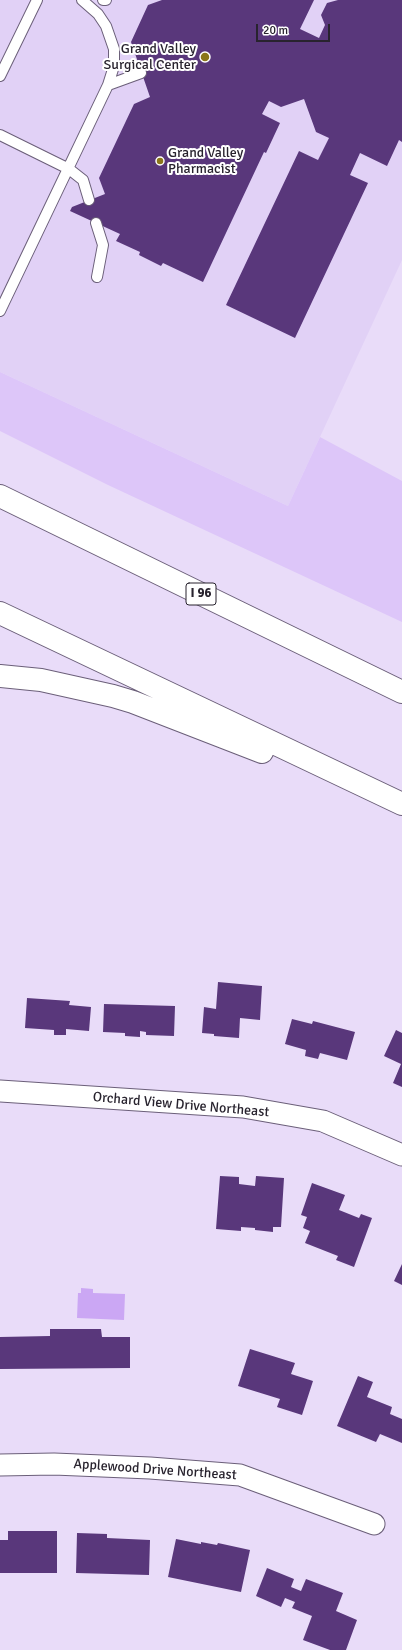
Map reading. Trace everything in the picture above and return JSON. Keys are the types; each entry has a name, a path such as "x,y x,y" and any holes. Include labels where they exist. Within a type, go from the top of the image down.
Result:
{"highway":[{"name":"I 96","path":"0,496 402,692"},
{"path":"0,613 402,805"},
{"path":"0,676 41,680 82,688 133,702 402,805"}],"street":[{"name":"Orchard View Drive Northeast","path":"0,1091 243,1107 323,1121 402,1155"},
{"name":"Applewood Drive Northeast","path":"0,1465 54,1464 150,1468 240,1475 374,1524"}],"lane":[{"path":"0,76 37,0"},
{"path":"0,311 69,169 108,85 114,66 114,49 106,26 98,14 82,0"},
{"path":"108,85 141,73"},
{"path":"0,135 69,169 83,180 89,200"},
{"path":"96,223 103,245 97,277"}],"shaded area":[{"path":"0,0 402,0 402,260 288,506 0,372"},
{"path":"0,372 288,506 320,437 402,481 402,622 108,485 0,431"},
{"path":"81,1288 93,1289 93,1293 125,1294 124,1320 77,1318 78,1293 81,1293"}],"building":[{"path":"162,0 314,0 300,29 319,38 325,25 321,15 327,3 338,0 402,0 402,142 399,140 387,166 360,153 350,175 368,183 295,338 226,305 299,151 318,160 329,138 316,132 304,99 281,107 269,101 262,114 280,123 266,153 264,152 203,282 163,263 161,266 139,255 140,252 116,241 120,234 70,211 72,207 105,194 99,178 134,104 150,97 131,42 148,5"},
{"path":"218,982 262,986 260,1020 240,1018 239,1038 214,1036 214,1034 202,1033 204,1007 216,1009"},
{"path":"27,998 70,1001 69,1005 91,1007 89,1031 66,1029 66,1035 54,1035 54,1030 25,1028"},
{"path":"104,1004 175,1006 174,1036 146,1035 146,1032 140,1031 140,1037 125,1036 125,1033 103,1032"},
{"path":"292,1019 312,1024 313,1021 355,1032 347,1060 320,1053 318,1059 305,1056 306,1050 285,1044"},
{"path":"396,1030 402,1033 402,1087 393,1083 401,1064 384,1056"},
{"path":"220,1176 239,1177 239,1184 255,1186 256,1176 284,1178 281,1227 273,1227 273,1232 241,1227 241,1231 216,1229"},
{"path":"312,1183 345,1195 339,1210 359,1218 361,1214 372,1218 354,1267 336,1260 338,1256 305,1243 310,1231 303,1228 307,1217 301,1215"},
{"path":"402,1264 402,1285 394,1281"},
{"path":"50,1329 101,1329 102,1337 130,1337 130,1368 0,1369 0,1337 50,1336"},
{"path":"250,1349 295,1363 291,1374 313,1381 302,1415 277,1407 280,1399 238,1386"},
{"path":"358,1376 373,1382 367,1397 392,1407 390,1414 402,1419 402,1443 380,1434 376,1442 337,1426"},
{"path":"8,1531 57,1531 57,1573 0,1573 0,1540 8,1540"},
{"path":"77,1533 107,1534 107,1538 150,1540 149,1575 76,1573"},
{"path":"176,1539 201,1544 201,1542 217,1545 218,1543 250,1550 241,1592 168,1577"},
{"path":"267,1568 294,1579 291,1587 301,1591 306,1579 343,1593 336,1611 357,1620 346,1650 330,1650 303,1640 312,1616 292,1608 295,1602 285,1598 281,1607 256,1596"}],"place":[{"name":"Grand Valley Surgical Center","path":"205,57"},
{"name":"Grand Valley Pharmacist","path":"160,161"}]}
